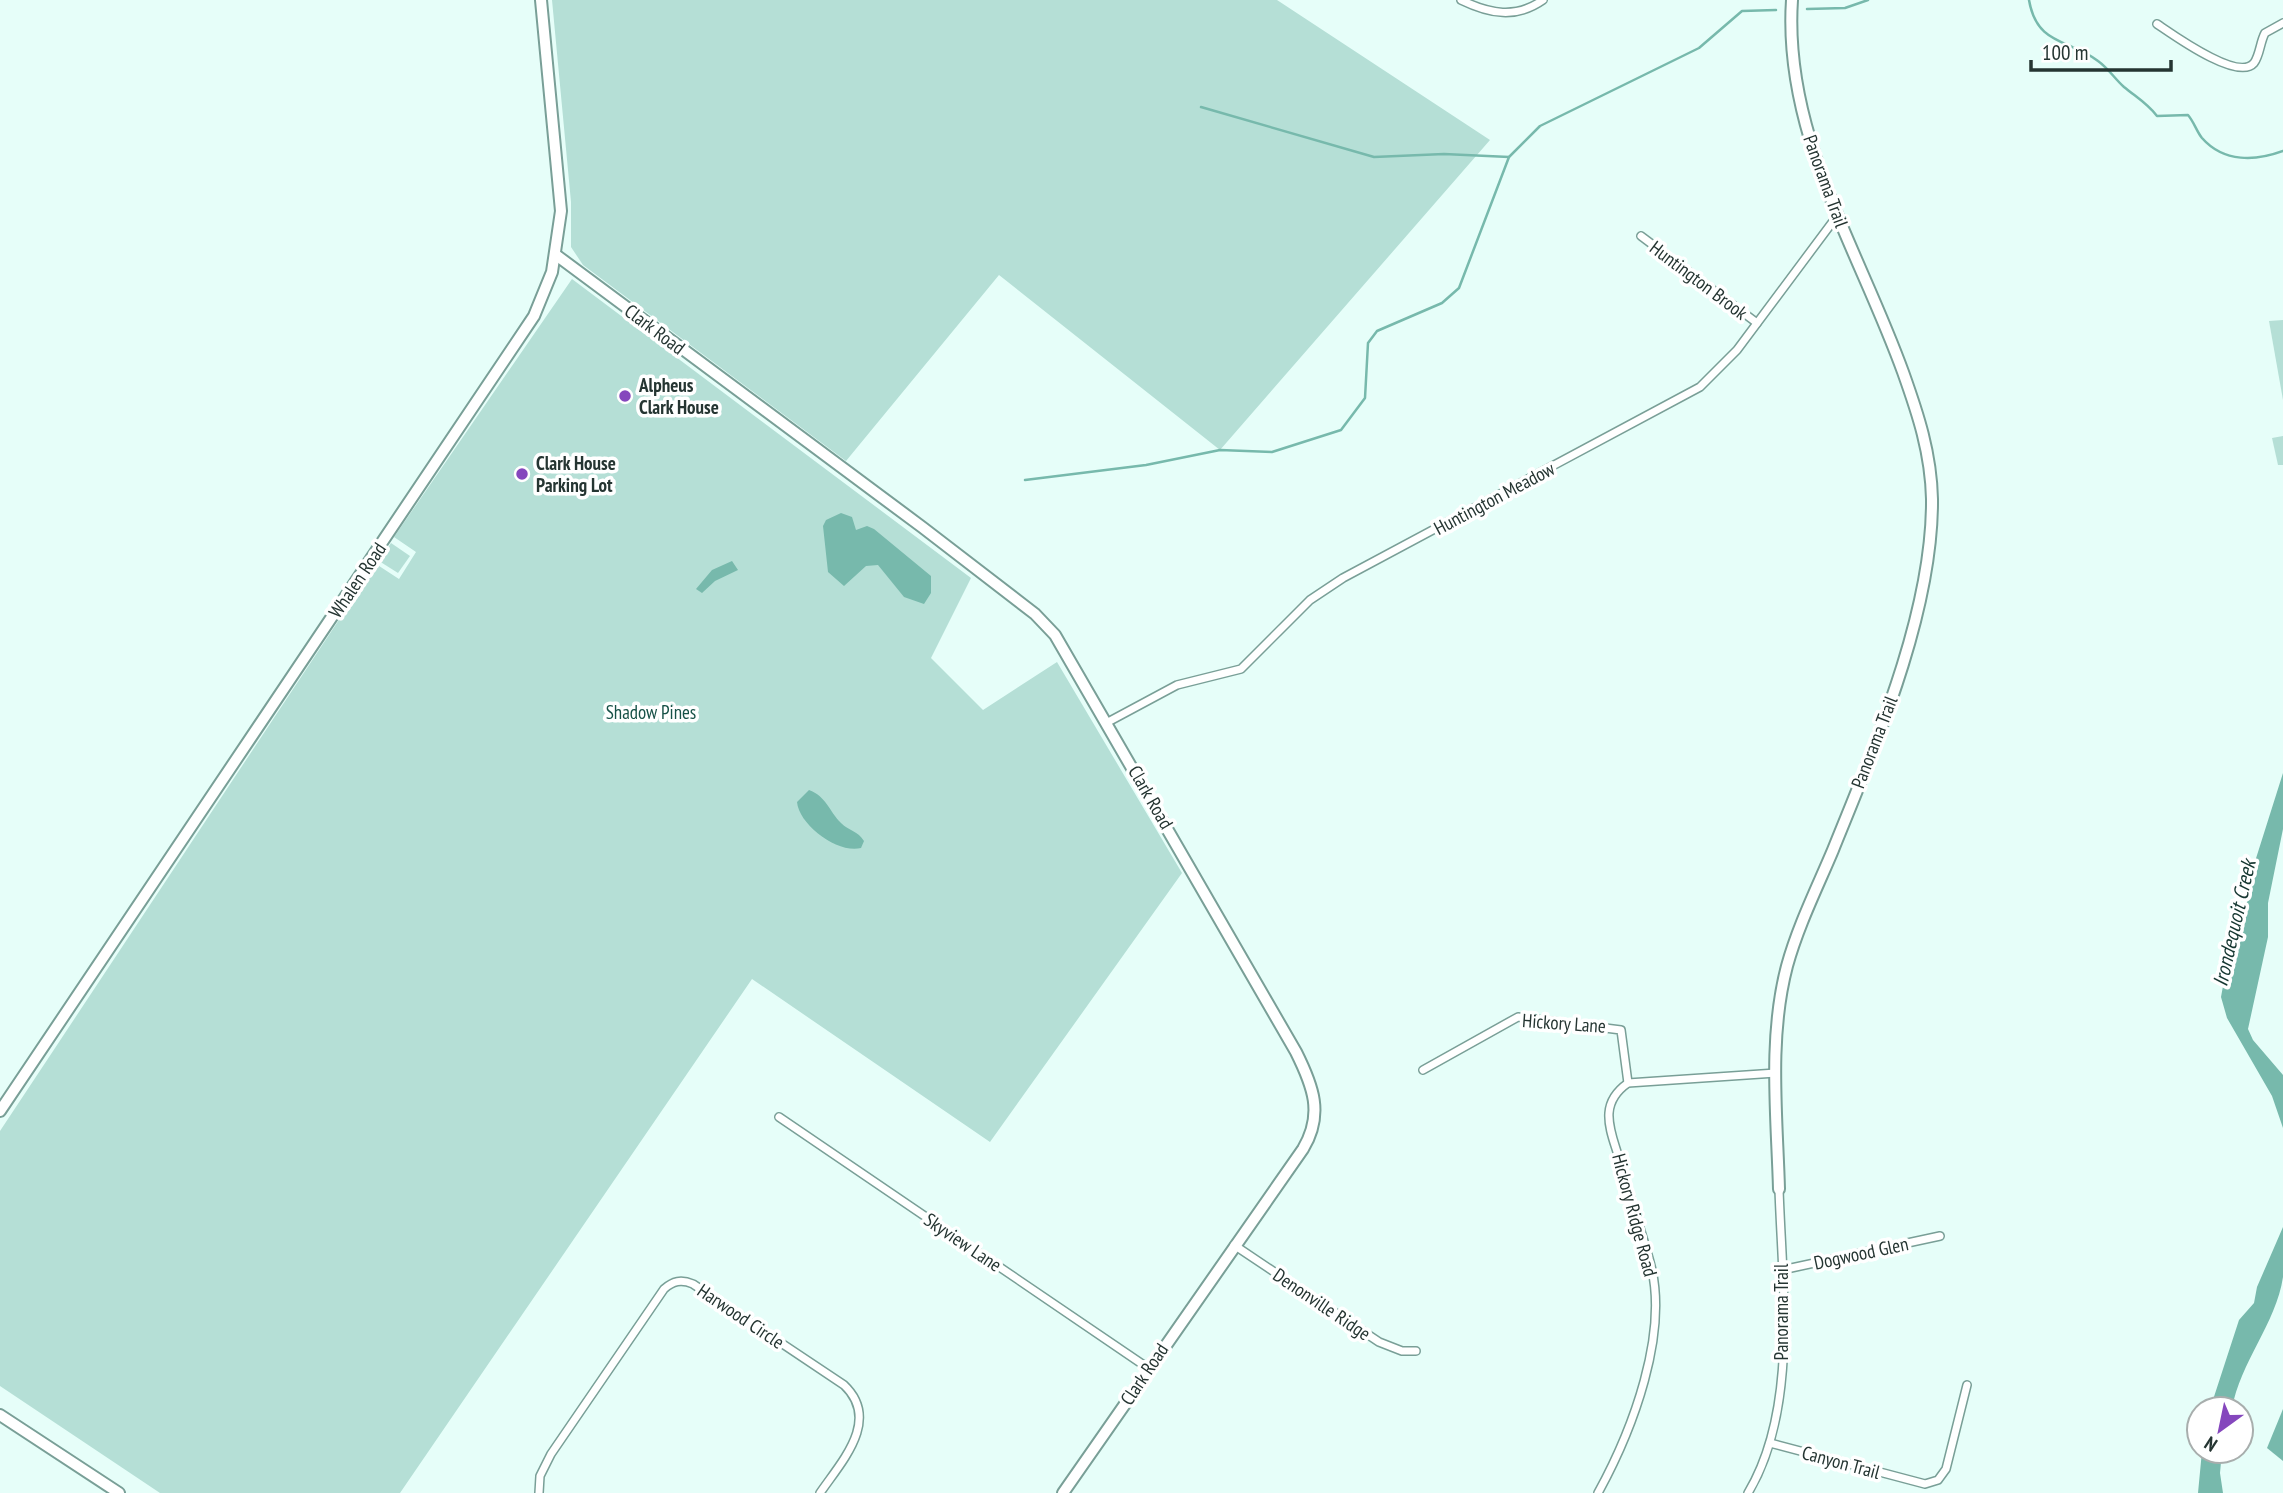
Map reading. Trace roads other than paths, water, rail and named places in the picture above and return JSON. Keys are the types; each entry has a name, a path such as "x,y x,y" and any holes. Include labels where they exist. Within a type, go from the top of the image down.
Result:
{"street":[{"name":"Whalen Road","path":"0,1111 525,330 546,288 556,255 561,211 541,0"},
{"path":"1461,0 1487,11 1504,13 1523,11 1544,0"},
{"name":"Panorama Trail","path":"1748,1493 1770,1443 1784,1347 1776,1073 1777,1032 1787,966 1898,678 1912,630 1930,532 1931,475 1923,429 1891,340 1816,162 1795,80 1792,0"},
{"path":"2157,23 2198,51 2234,67 2248,68 2254,63 2265,33 2283,23"},
{"name":"Huntington Meadow","path":"1108,722 1170,687 1241,669 1310,600 1343,578 1700,387 1719,371 1837,216"},
{"name":"Huntington Brook","path":"1641,236 1757,323"},
{"name":"Clark Road","path":"556,255 922,527 1034,614 1064,646 1296,1052 1315,1098 1316,1112 1311,1136 1063,1493"},
{"name":"Hickory Lane","path":"1423,1070 1493,1029 1525,1017 1622,1030 1628,1083"},
{"path":"1628,1083 1776,1073"},
{"name":"Hickory Ridge Road","path":"1598,1493 1629,1425 1654,1328 1656,1303 1650,1262 1638,1231 1609,1121 1614,1096 1628,1083"},
{"name":"Skyview Lane","path":"779,1117 1148,1368"},
{"name":"Dogwood Glen","path":"1782,1270 1940,1236"},
{"name":"Denonville Ridge","path":"1233,1245 1379,1342 1402,1351 1416,1351"},
{"name":"Harwood Circle","path":"539,1493 540,1476 551,1454 664,1289 673,1282 683,1281 693,1284 844,1385 856,1400 860,1418 857,1436 820,1493"},
{"name":"Canyon Trail","path":"1770,1443 1925,1484 1938,1479 1946,1469 1967,1385"},
{"path":"0,1415 119,1493"}],"waterway":[{"path":"1807,9 1845,8 1868,0"},
{"path":"2029,0 2033,15 2047,34 2098,61 2157,116 2188,115 2202,138 2230,156 2262,157 2283,151"},
{"path":"1025,480 1146,465 1220,450 1272,452 1341,430 1365,398 1368,343 1377,331 1442,303 1459,288 1509,157 1540,126 1699,48 1742,11 1776,10"},
{"path":"1201,107 1374,157 1444,154 1509,157"}],"place":[{"name":"Alpheus Clark House","path":"625,396"},
{"name":"Clark House Parking Lot","path":"522,474"}],"park label":[{"name":"Shadow Pines","path":"651,712"}],"water label":[{"name":"Irondequoit Creek","path":"2234,923"}]}
